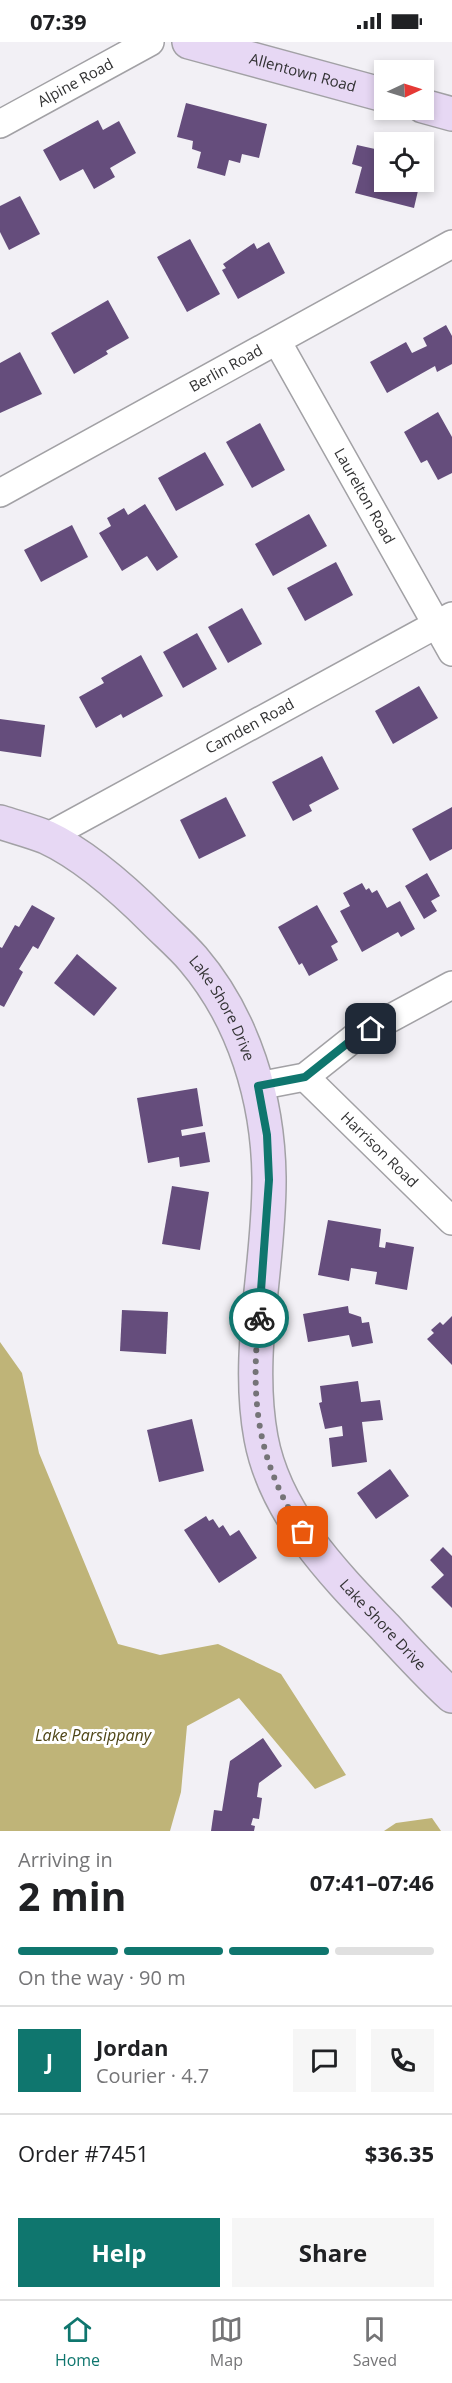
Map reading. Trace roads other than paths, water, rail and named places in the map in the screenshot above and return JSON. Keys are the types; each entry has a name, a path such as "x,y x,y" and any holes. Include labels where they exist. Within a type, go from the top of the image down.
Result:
{"street":[{"name":"Alpine Road","path":"0,124 150,42"},
{"name":"Allentown Road","path":"189,42 374,92"},
{"path":"434,109 452,114"},
{"name":"Berlin Road","path":"0,493 452,244"},
{"name":"Laurelton Road","path":"277,341 444,620 452,652"},
{"name":"Camden Road","path":"47,837 444,620"},
{"name":"Lake Shore Drive","path":"0,822 47,837 106,876 130,896 194,960 227,1008 258,1086 267,1135 269,1180 256,1345 255,1389 261,1440 276,1485 312,1546 338,1578 449,1687"},
{"path":"258,1086 305,1077 354,1038 452,985"},
{"name":"Harrison Road","path":"305,1077 452,1221"}],"water":[{"name":"Lake Parsippany","path":"0,1342 22,1373 39,1453 118,1644 160,1655 218,1644 281,1674 346,1775 315,1789 239,1698 187,1726 181,1792 170,1831 0,1831"},
{"path":"432,1818 441,1831 384,1831 396,1823"}]}
